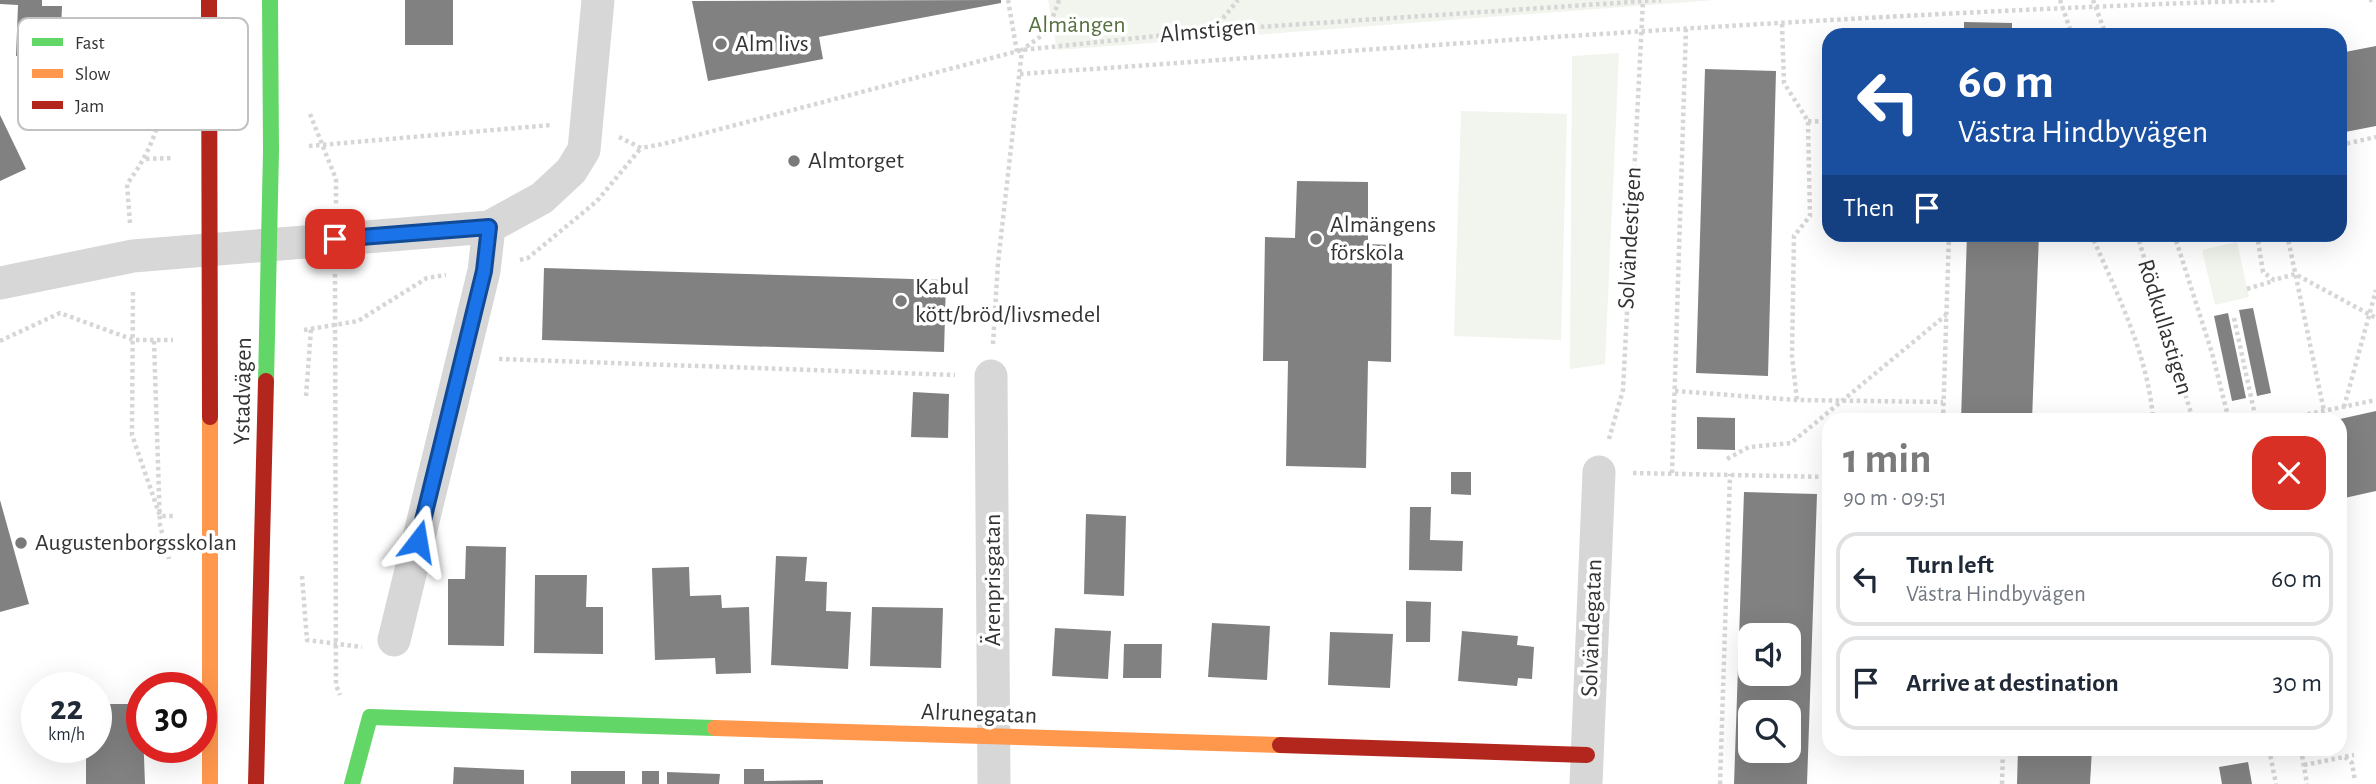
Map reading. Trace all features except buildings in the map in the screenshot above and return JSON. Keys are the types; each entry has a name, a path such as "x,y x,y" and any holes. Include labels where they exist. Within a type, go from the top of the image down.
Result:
{"main road":[{"name":"Ystadvägen","path":"209,0 209,18"},
{"name":"Ystadvägen","path":"256,784 269,245 270,0"},
{"name":"Ystadvägen","path":"210,130 210,784"},
{"name":"Alrunegatan","path":"370,717 994,737 1586,770"},
{"path":"352,784 370,717"}],"street":[{"path":"0,283 133,256 489,227 542,198 571,171 584,150 598,0"},
{"path":"378,643 463,358 484,271 489,227"},
{"name":"Ärenprisgatan","path":"991,376 994,784"},
{"name":"Solvändegatan","path":"1586,770 1599,472"}],"path":[{"path":"463,358 991,376 998,263 1020,74 1020,51 1008,0"},
{"path":"1020,51 1048,32 1059,0"},
{"path":"1214,30 1238,0"},
{"name":"Almstigen","path":"641,148 1020,51 1214,30 1661,0"},
{"path":"2060,0 2070,28"},
{"path":"1020,74 1686,29 2063,8 2094,3 2276,0"},
{"path":"2369,0 2376,0"},
{"name":"Solvändestigen","path":"1599,472 1623,390 1643,1"},
{"path":"2094,3 2103,28"},
{"path":"1782,24 1784,83 1808,121 1810,216 1794,236 1792,356 1797,400"},
{"path":"1672,473 1686,29"},
{"path":"370,717 345,704 336,685 336,179 322,145 587,121"},
{"path":"1808,121 1822,122"},
{"path":"146,159 157,130"},
{"path":"2347,143 2376,137"},
{"path":"1943,413 1949,242"},
{"path":"2095,242 2120,296 2137,350 2151,413"},
{"name":"Rödkullastigen","path":"2139,242 2191,413"},
{"path":"2177,242 2212,353 2227,413"},
{"path":"2258,242 2263,272 2274,280"},
{"path":"2289,242 2324,411"},
{"path":"2247,289 2295,274 2376,318"},
{"path":"2344,407 2376,290"},
{"path":"0,341 60,313 134,340 132,435 160,516 170,562"},
{"path":"1829,413 1946,315"},
{"path":"2234,318 2254,413"},
{"path":"305,410 311,329"},
{"path":"154,341 160,516"},
{"path":"1675,391 1797,400 1943,402"},
{"path":"2314,413 2376,400"},
{"path":"1727,459 1749,447 1791,443 1822,419"},
{"path":"1599,472 1822,477"},
{"path":"1720,784 1730,474"},
{"path":"302,572 307,640 335,644 378,643"},
{"path":"2304,765 2354,755"},
{"path":"2002,784 2003,756"},
{"path":"2270,756 2276,784"},
{"path":"2302,756 2307,784"},
{"path":"2344,757 2352,762 2355,781"}],"green space":[{"name":"Almängen","path":"1048,0 1715,0 1057,50"},
{"path":"1619,53 1605,364 1570,369 1572,56"},
{"path":"1461,111 1567,114 1561,340 1454,336"},
{"path":"2237,242 2249,297 2215,305 2202,250"}],"traffic: fast":[{"path":"266,381 271,151 270,0"},
{"path":"352,784 370,717 715,728"}],"traffic: slow":[{"path":"210,417 210,784"},
{"path":"715,728 1280,745"}],"traffic: jam":[{"path":"209,0 209,18"},
{"path":"209,130 210,417"},
{"path":"256,784 266,381"},
{"path":"1280,745 1587,755"}],"place":[{"name":"Alm livs","path":"721,44"},
{"name":"Almtorget","path":"794,161"},
{"name":"Almängens förskola","path":"1316,239"},
{"name":"Kabul kött/bröd/livsmedel","path":"901,301"},
{"name":"Augustenborgsskolan","path":"21,543"}],"route":[{"path":"335,239 489,227 484,271 418,541"}]}
